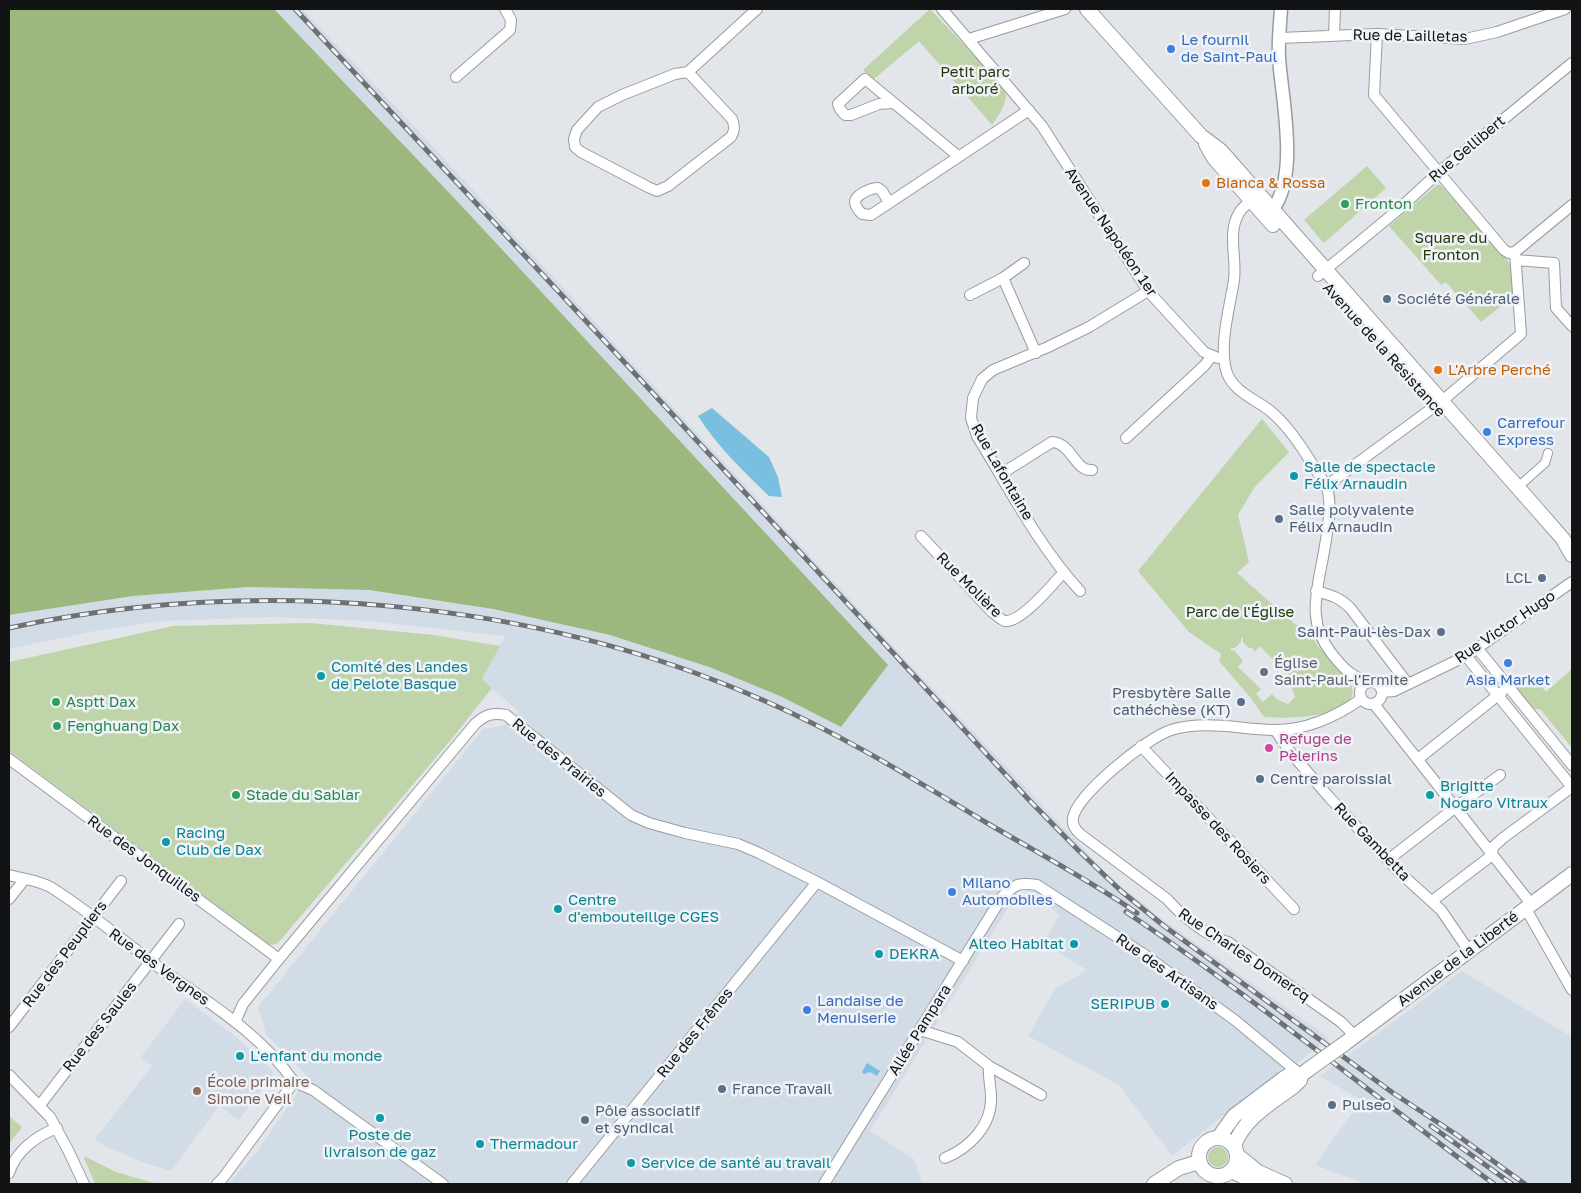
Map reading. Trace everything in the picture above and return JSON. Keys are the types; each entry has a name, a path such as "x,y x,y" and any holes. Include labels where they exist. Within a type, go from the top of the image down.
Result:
{"main road":[{"name":"Avenue de la Résistance","path":"1087,9 1202,136 1214,158 1254,196 1438,404 1529,514 1572,556"},
{"name":"Avenue de la Résistance","path":"1438,404 1518,487 1563,539 1572,556"},
{"name":"Avenue de la Liberté","path":"1301,1075 1572,874"},
{"path":"1219,1137 1234,1116 1291,1074 1301,1075 1300,1080 1294,1086 1256,1114 1246,1124 1236,1150 1236,1164 1232,1171 1223,1176 1211,1175 1202,1168 1199,1162 1200,1150 1207,1140 1219,1137 1225,1138 1236,1150 1258,1172 1285,1184"},
{"path":"1154,1184 1179,1168 1199,1162"},
{"path":"1232,1171 1264,1184"}],"street":[{"path":"456,77 510,30 511,20 504,9"},
{"path":"688,72 732,119 735,126 734,133 668,186 657,190 648,187 581,152 575,147 574,139 577,130 598,107 675,74 688,72 756,9"},
{"name":"Avenue Napoléon 1er","path":"942,9 1042,126 1148,291 1204,352 1212,356"},
{"path":"969,39 1065,9"},
{"path":"1270,214 1283,189 1287,148 1279,56 1281,9"},
{"path":"1334,35 1335,9"},
{"name":"Rue de Lailletas","path":"1280,38 1377,34 1465,39 1497,32 1565,9"},
{"path":"1377,34 1374,95 1504,250 1515,256 1554,262 1556,308 1572,326"},
{"name":"Rue Gellibert","path":"1322,273 1400,209 1438,173 1572,63"},
{"path":"892,103 879,104 851,115 845,115 838,104 865,79 958,156"},
{"path":"889,202 1029,110"},
{"path":"1254,196 1240,212 1233,234 1234,275 1225,336 1224,358 1227,375 1235,386 1250,399 1269,410 1281,422 1304,452 1326,486 1330,512 1316,591 1316,616 1319,631 1325,644 1349,674 1366,682 1376,682 1381,688 1380,699 1374,704 1368,704 1361,699 1360,689 1366,682"},
{"path":"1515,256 1572,205"},
{"path":"1326,486 1438,404 1521,334 1515,256"},
{"path":"970,295 1003,278 1024,263"},
{"path":"1003,278 1036,353"},
{"name":"Rue Lafontaine","path":"1080,591 1063,573 977,436 971,418 972,398 982,380 992,370 1036,353 1089,327 1148,291"},
{"path":"1126,438 1204,366 1212,356 1224,358"},
{"path":"1001,474 1052,442 1059,442 1081,467 1092,470"},
{"path":"1518,487 1545,463 1548,454"},
{"name":"Rue Molière","path":"921,536 992,612 1004,621 1013,620 1023,614 1063,573"},
{"name":"Rue Victor Hugo","path":"1382,692 1394,691 1466,656 1572,582"},
{"path":"1316,591 1336,596 1352,609 1408,684"},
{"path":"1477,648 1572,765"},
{"path":"1432,901 1492,854 1493,847 1502,838 1572,787 1466,656"},
{"path":"1418,759 1508,686"},
{"path":"1141,746 1164,733 1197,726 1233,726 1275,730 1296,728 1330,718 1361,699"},
{"path":"1374,704 1492,854 1529,907 1572,990"},
{"name":"Rue des Prairies","path":"235,1022 242,1004 475,724 484,716 496,713 506,715 631,815 649,823 685,834 738,844 764,855 963,961"},
{"name":"Rue Gambetta","path":"1275,730 1302,766 1388,860 1441,910 1469,951"},
{"name":"Rue Charles Domercq","path":"1141,746 1102,779 1074,813 1072,820 1074,827 1080,834 1167,899 1177,911 1217,940 1228,942 1341,1022 1350,1040"},
{"name":"Impasse des Rosiers","path":"1141,746 1294,910"},
{"name":"Rue des Jonquilles","path":"9,758 279,959"},
{"path":"1388,860 1500,775"},
{"name":"Rue des Vergnes","path":"9,875 38,882 51,888 93,917 235,1022 267,1050 294,1082"},
{"path":"9,899 24,880"},
{"name":"Rue des Peupliers","path":"9,1027 121,881"},
{"name":"Rue des Frênes","path":"572,1184 817,882"},
{"name":"Allée Pampara","path":"824,1184 1002,897 1015,886 1024,883"},
{"name":"Rue des Artisans","path":"1024,883 1037,885 1145,954 1236,1021 1301,1075"},
{"name":"Rue des Saules","path":"40,1105 179,924"},
{"path":"920,1030 958,1042 989,1066 1041,1095"},
{"path":"945,1158 969,1144 981,1131 990,1113 989,1066"},
{"path":"11,1082 40,1105 57,1128 84,1184"},
{"path":"217,1184 224,1178 294,1082 313,1090 443,1184"},
{"path":"9,1173 22,1150 41,1135 57,1128"}],"shaded area":[{"path":"274,9 302,9 404,115 906,660 1108,875 1163,920 1329,1038 1296,1064 1242,1101 1172,1156 1119,1085 1028,1036 1055,989 1087,970 1043,943 1060,915 1021,887 870,1131 914,1159 923,1184 228,1184 256,1153 308,1077 266,1034 258,1007 483,729 502,726 519,712 482,679 505,636 370,621 275,617 162,621 95,631 9,649 9,615 133,596 249,587 369,590 493,609 610,635 709,667 780,696 841,727 602,358 457,201"},
{"path":"1462,971 1572,1037 1572,1184 1366,1184 1315,1165 1361,1100 1320,1076"},
{"name":"École primaire Simone Veil","path":"185,999 235,1036 273,1072 272,1077 239,1120 219,1106 171,1171 145,1163 105,1146 95,1139 152,1066 141,1057"}],"green space":[{"path":"9,9 274,9 457,201 888,665 841,727 780,696 709,667 610,635 493,609 369,590 249,587 133,596 9,615"},
{"name":"Petit parc arboré","path":"930,9 1004,87 1006,92 1005,102 992,125 919,41 874,79 863,70"},
{"name":"Fronton","path":"1367,166 1386,188 1324,243 1304,220"},
{"name":"Square du Fronton","path":"1437,185 1441,185 1512,266 1514,296 1481,322 1446,282 1441,285 1389,226"},
{"name":"Parc de l'Église","path":"1262,419 1289,452 1254,488 1238,515 1249,562 1237,573 1296,625 1310,628 1315,642 1349,680 1353,693 1348,703 1323,714 1290,718 1264,717 1250,697 1219,661 1221,654 1189,632 1138,571","holes":["1243,638 1243,642 1249,648 1253,648 1254,652 1260,646 1290,677 1286,681 1292,688 1295,697 1288,704 1278,700 1272,694 1263,702 1256,694 1261,689 1238,667 1243,661 1234,650 1231,650"]},
{"name":"Stade du Sablar","path":"310,623 434,635 500,646 482,679 492,688 450,741 277,944 270,945 9,751 9,662 173,626"},
{"path":"1572,669 1572,748 1540,709 1530,709 1513,688 1532,675 1546,692"},
{"path":"9,1116 22,1127 9,1144"},
{"path":"1214,1147 1222,1147 1228,1153 1228,1161 1222,1167 1214,1167 1208,1161 1208,1153"},
{"path":"86,1157 116,1172 157,1184 95,1184 84,1158"}],"water":[{"path":"712,408 769,457 778,477 782,497 769,496 713,438 698,416"},
{"path":"867,1063 880,1071 877,1076 870,1072 864,1074 862,1072"}],"railway":[{"path":"295,9 1030,801 1078,850 1121,891 1164,926 1393,1093 1457,1135 1525,1184"},
{"path":"9,628 103,612 198,603 295,601 393,606 489,619 584,639 676,666 794,714 906,774 1082,878 1137,913"},
{"path":"1126,912 1220,978 1494,1184"},
{"path":"1431,1126 1512,1184"}],"place":[{"name":"Le fournil de Saint-Paul","path":"1171,49"},
{"name":"Bianca & Rossa","path":"1206,183"},
{"name":"Fronton","path":"1345,204"},
{"name":"Société Générale","path":"1387,299"},
{"name":"L'Arbre Perché","path":"1438,370"},
{"name":"Carrefour Express","path":"1487,432"},
{"name":"Salle de spectacle Félix Arnaudin","path":"1294,476"},
{"name":"Salle polyvalente Félix Arnaudin","path":"1279,519"},
{"name":"LCL","path":"1542,578"},
{"name":"Saint-Paul-lès-Dax","path":"1441,632"},
{"name":"Asia Market","path":"1508,663"},
{"name":"Église Saint-Paul-l'Ermite","path":"1264,672"},
{"name":"Comité des Landes de Pelote Basque","path":"321,676"},
{"name":"Asptt Dax","path":"56,702"},
{"name":"Presbytère Salle cathéchèse (KT)","path":"1241,702"},
{"name":"Fenghuang Dax","path":"57,726"},
{"name":"Refuge de Pèlerins","path":"1269,748"},
{"name":"Centre paroissial","path":"1260,779"},
{"name":"Stade du Sablar","path":"236,795"},
{"name":"Brigitte Nogaro Vitraux","path":"1430,795"},
{"name":"Racing Club de Dax","path":"166,842"},
{"name":"Milano Automobiles","path":"952,892"},
{"name":"Centre d'embouteillge CGES","path":"558,909"},
{"name":"Alteo Habitat","path":"1074,944"},
{"name":"DEKRA","path":"879,954"},
{"name":"SERIPUB","path":"1165,1004"},
{"name":"Landaise de Menuiserie","path":"807,1010"},
{"name":"L'enfant du monde","path":"240,1056"},
{"name":"France Travail","path":"722,1089"},
{"name":"École primaire Simone Veil","path":"197,1091"},
{"name":"Pulseo","path":"1332,1105"},
{"name":"Poste de livraison de gaz","path":"380,1118"},
{"name":"Pôle associatif et syndical","path":"585,1120"},
{"name":"Thermadour","path":"480,1144"},
{"name":"Service de santé au travail","path":"631,1163"}]}
